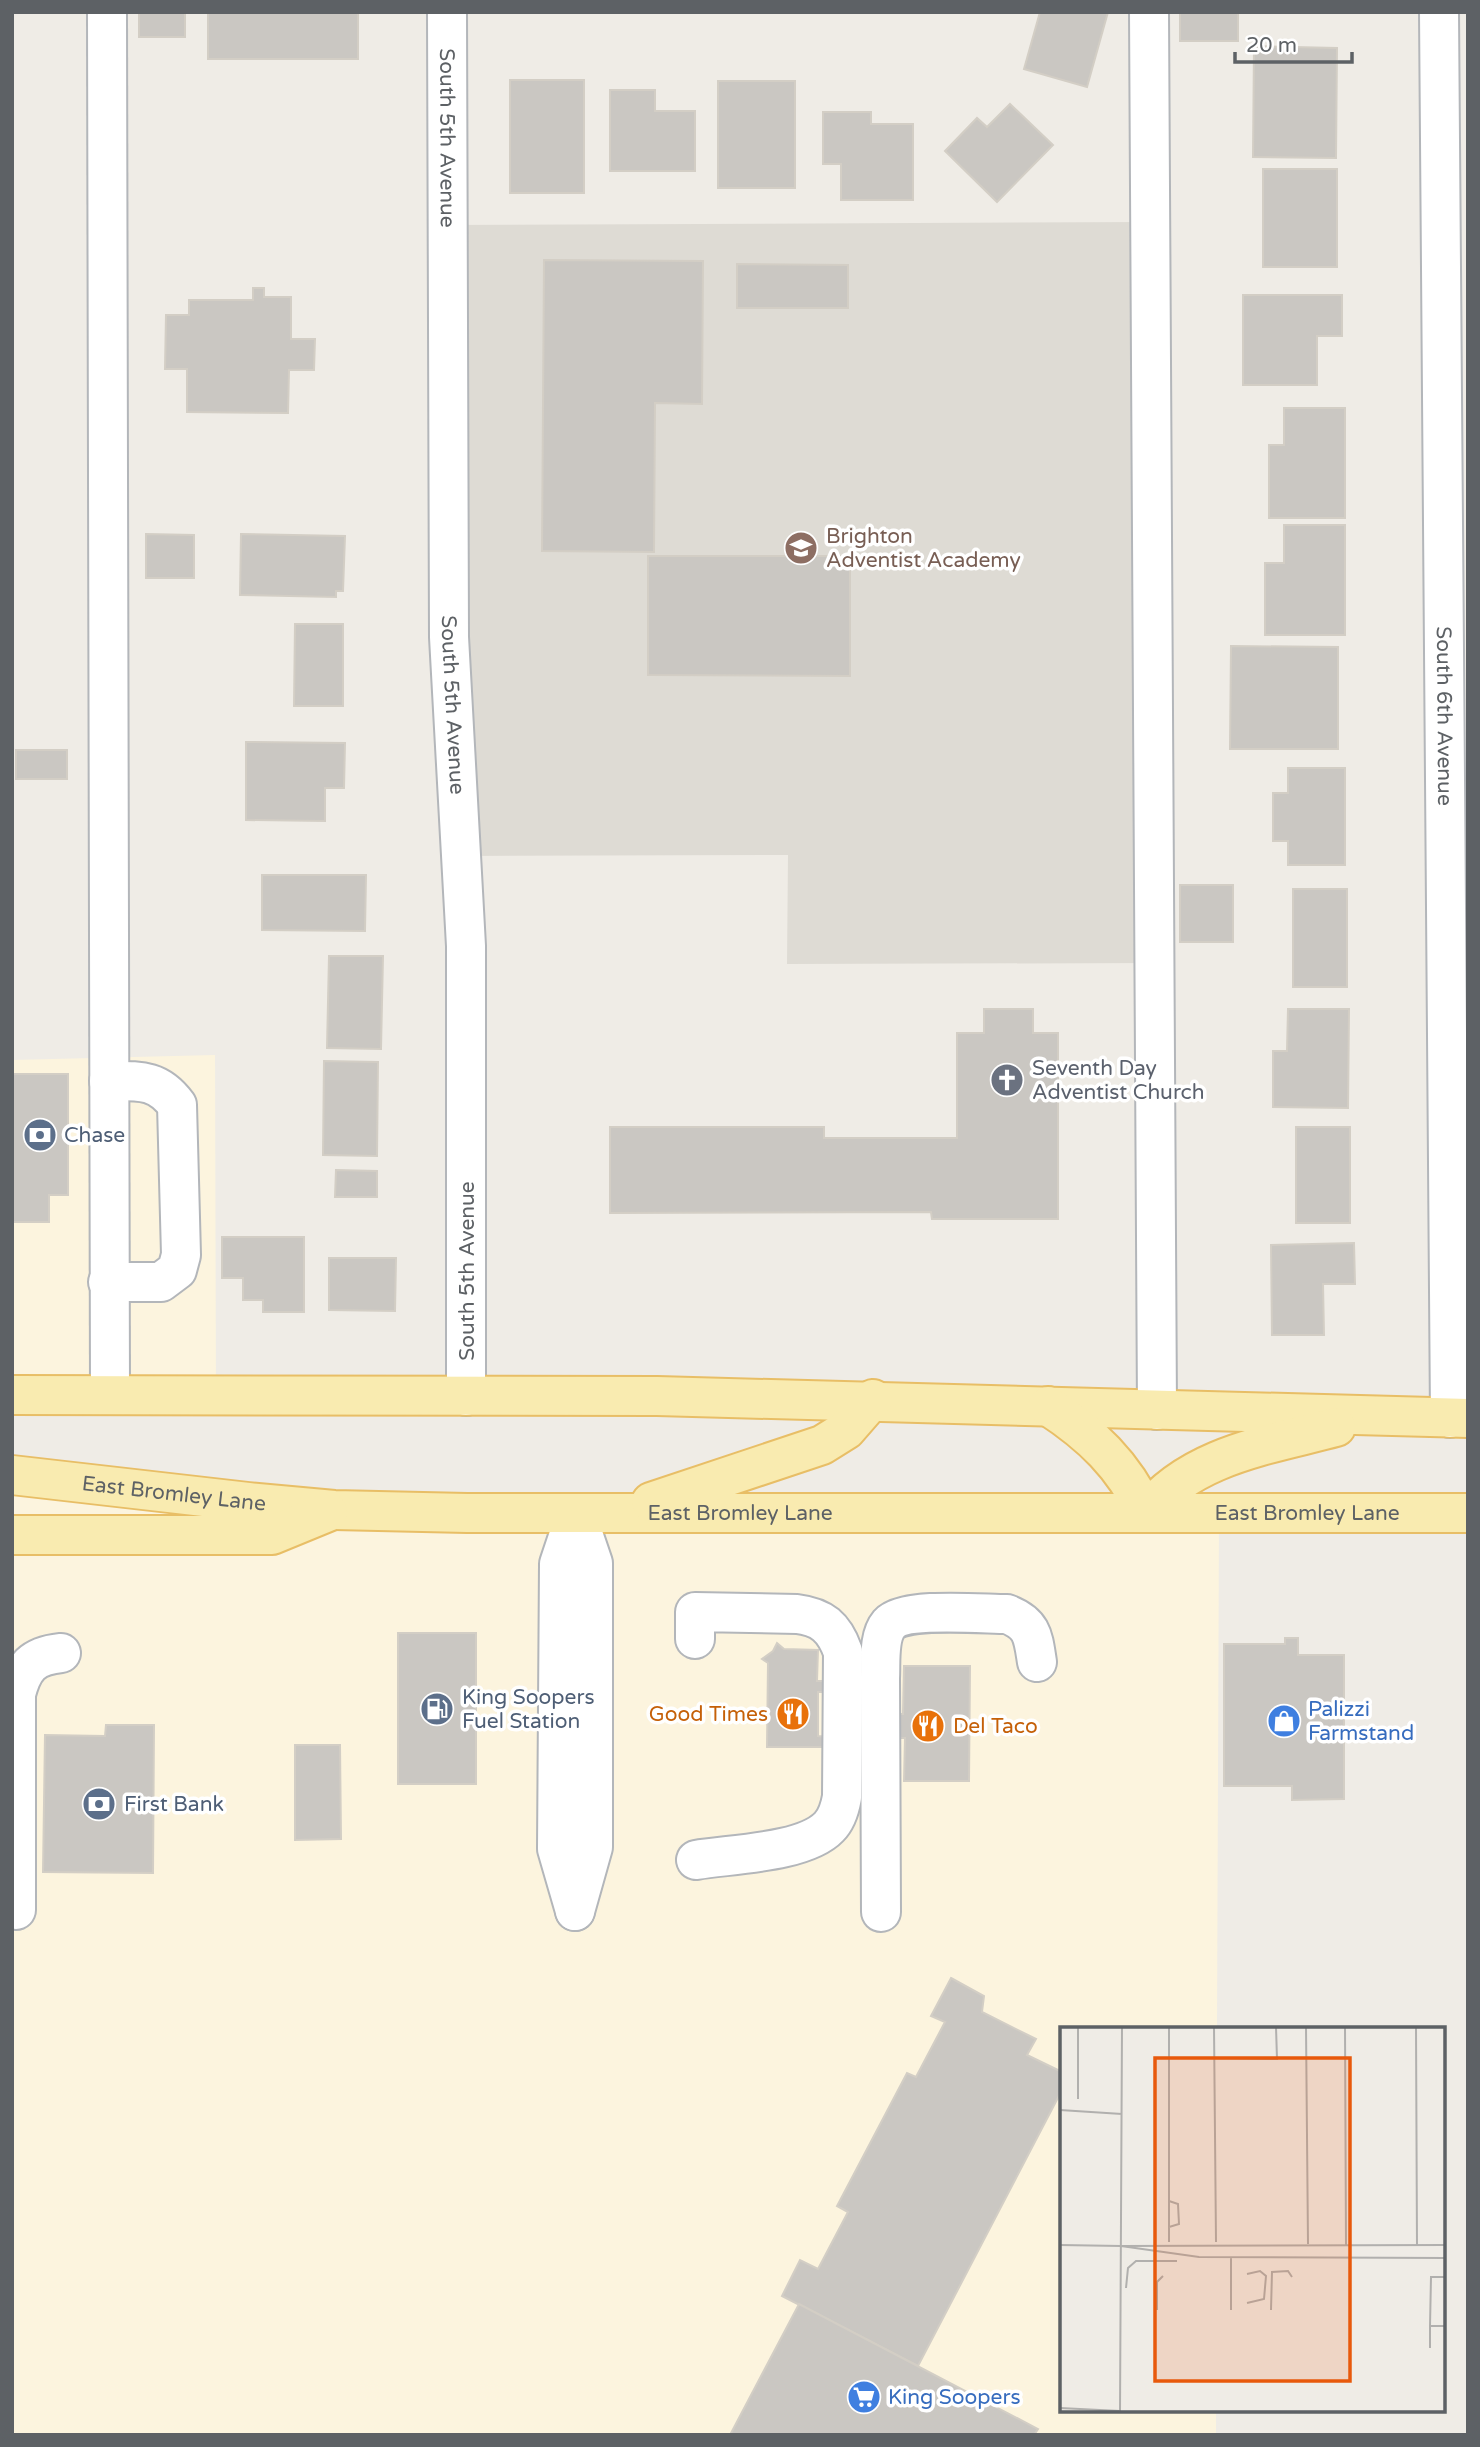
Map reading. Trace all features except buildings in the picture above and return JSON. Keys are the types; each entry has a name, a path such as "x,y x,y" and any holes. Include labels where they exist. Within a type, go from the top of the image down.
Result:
{"main road":[{"path":"12,1395 873,1399 1459,1418"},
{"path":"620,1513 822,1445 846,1430 873,1399"},
{"path":"1048,1406 1084,1431 1114,1460 1137,1493 1146,1514 1169,1488 1227,1457 1378,1416"},
{"name":"East Bromley Lane","path":"12,1475 334,1510 576,1514 1468,1513"},
{"path":"12,1535 272,1535 334,1510"}],"street":[{"path":"107,12 110,1395"},
{"name":"South 5th Avenue","path":"447,12 449,637 466,946 466,1396"},
{"path":"1149,12 1157,1410"},
{"name":"South 6th Avenue","path":"1439,12 1459,1418"},
{"path":"108,1282 161,1282 177,1270 181,1255 177,1105 165,1088 140,1081 109,1081"},
{"path":"576,1514 593,1563 593,1847 575,1911 557,1849 557,1810 559,1564 576,1514"},
{"path":"695,1639 695,1612 797,1614 813,1616 826,1622 837,1636 843,1651 842,1797 834,1821 814,1838 795,1845 696,1860"},
{"path":"881,1912 881,1655 888,1625 904,1615 1007,1614 1023,1620 1033,1631 1037,1662"},
{"path":"16,1910 16,1694 28,1664 42,1655 61,1653"}],"shaded area":[{"name":"Brighton Adventist Academy","path":"1150,222 1156,963 787,964 788,855 461,856 448,225"},
{"path":"215,1055 216,1395 12,1395 12,1060"},
{"path":"12,1466 576,1513 1219,1517 1217,2027 1060,2027 1060,2412 1216,2412 1216,2435 12,2435"}],"place":[{"name":"Brighton Adventist Academy","path":"801,548"},
{"name":"Seventh Day Adventist Church","path":"1007,1080"},
{"name":"Chase","path":"40,1135"},
{"name":"King Soopers Fuel Station","path":"437,1709"},
{"name":"Good Times","path":"793,1714"},
{"name":"Palizzi Farmstand","path":"1284,1721"},
{"name":"Del Taco","path":"928,1726"},
{"name":"First Bank","path":"99,1804"},
{"name":"King Soopers","path":"864,2397"}]}
